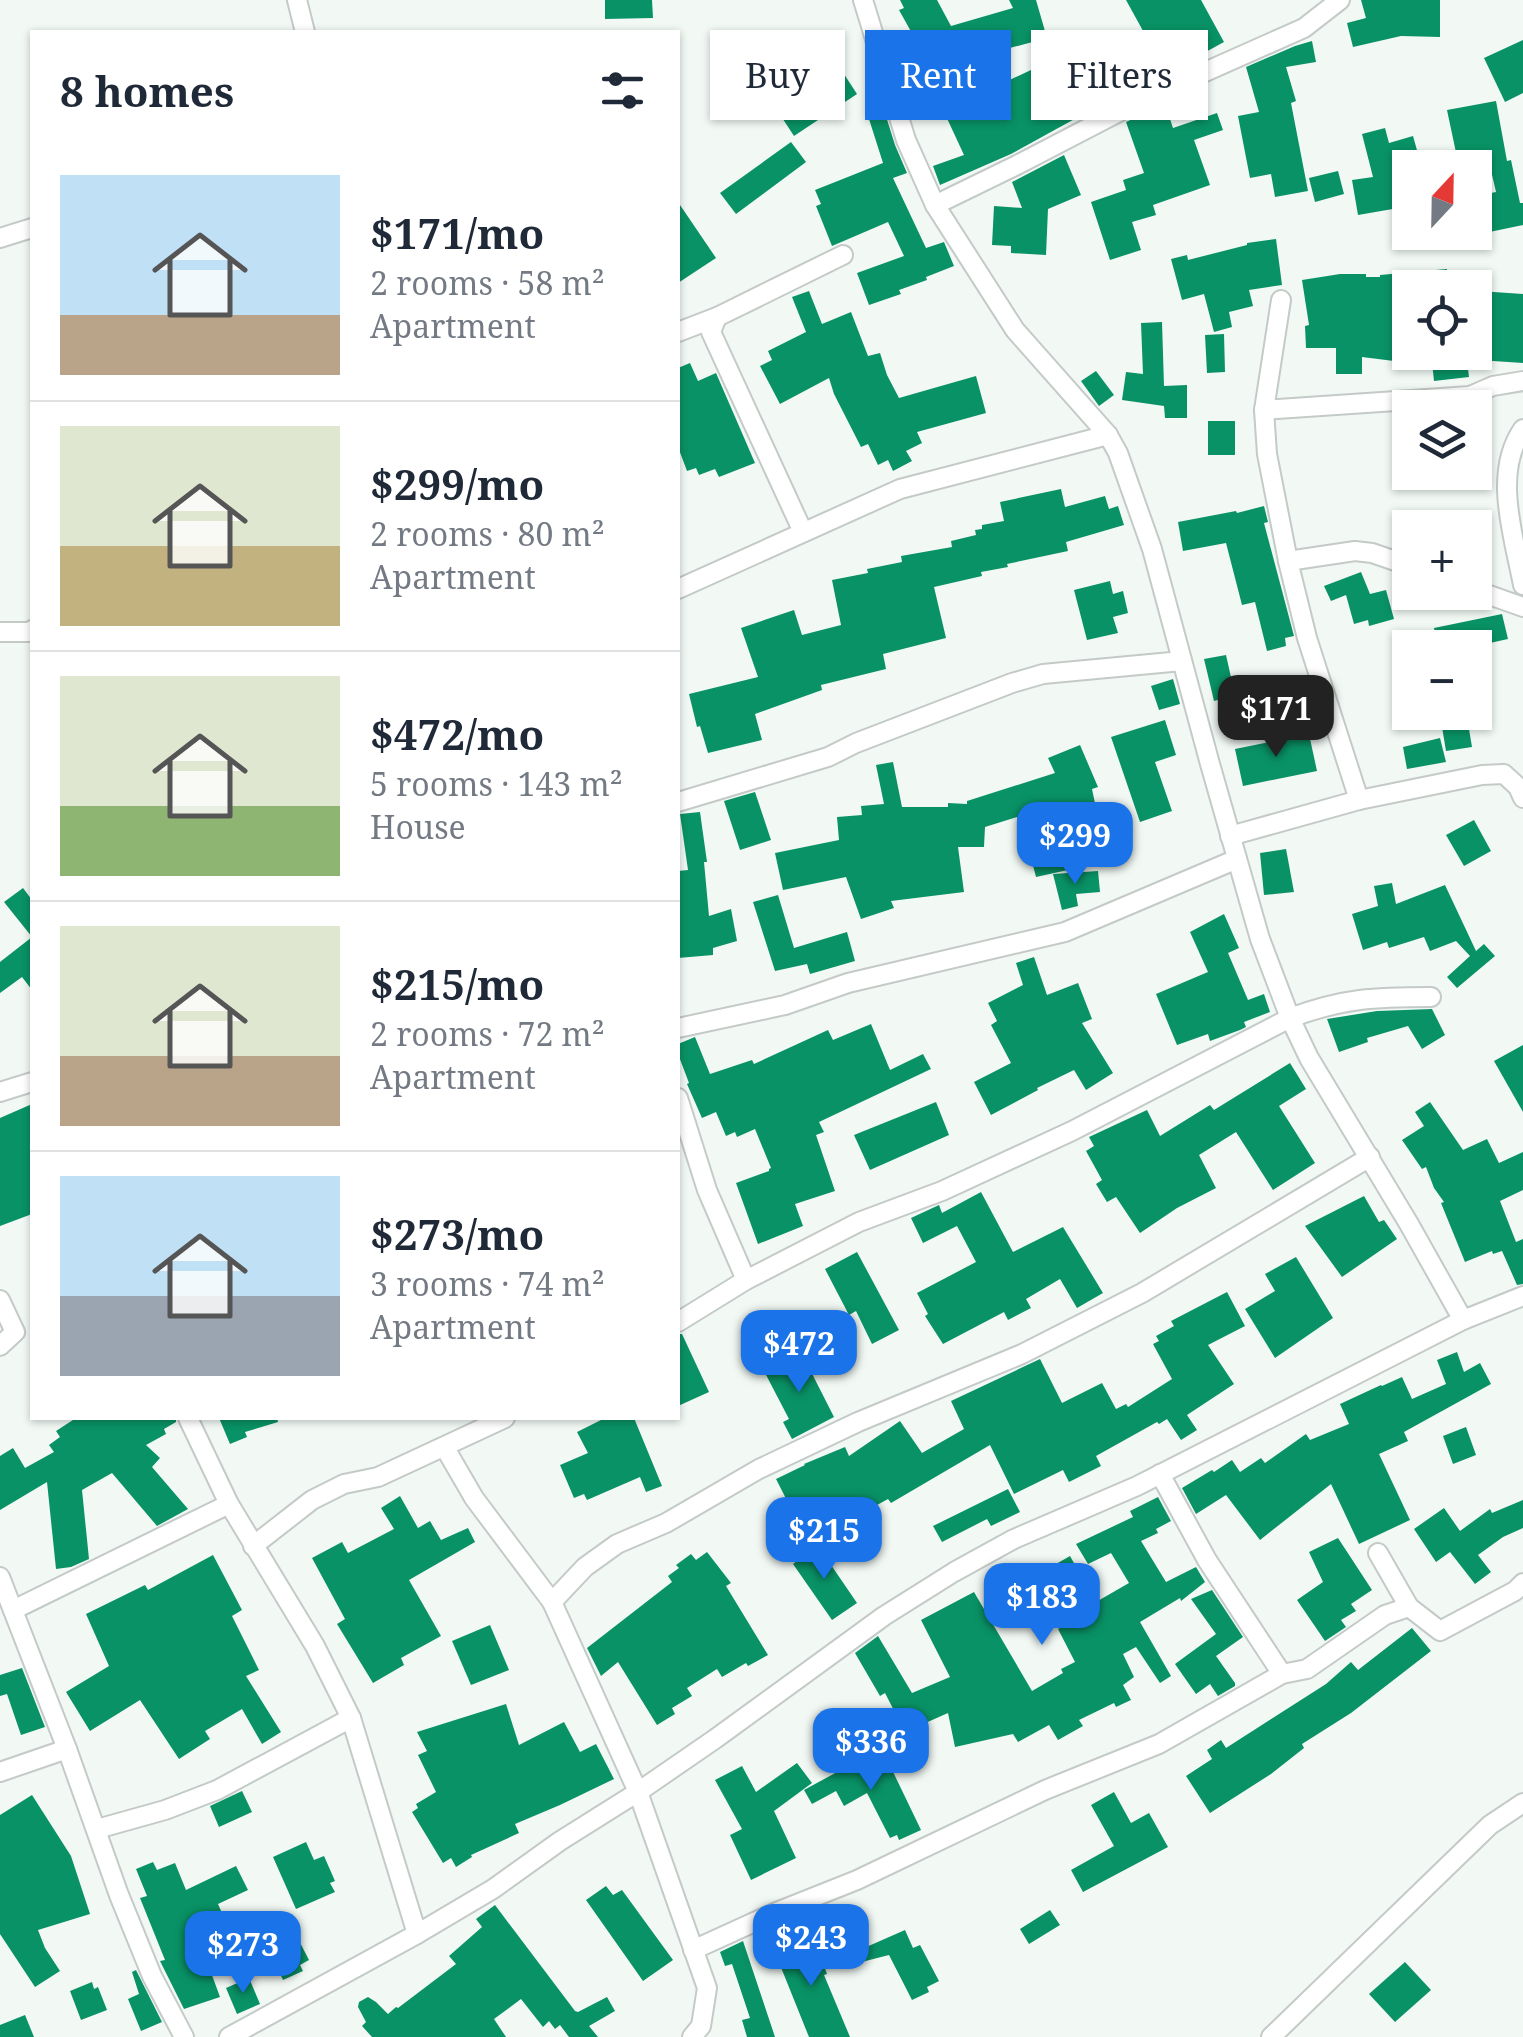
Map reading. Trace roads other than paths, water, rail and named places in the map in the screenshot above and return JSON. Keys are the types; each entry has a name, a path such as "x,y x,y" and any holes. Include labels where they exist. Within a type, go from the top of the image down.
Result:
{"street":[{"path":"297,0 305,30"},
{"path":"863,0 909,150 934,205 1016,330 1108,435 1118,453 1152,549 1260,938 1290,1018 1309,1058 1464,1320"},
{"path":"934,205 1142,100 1304,28 1340,0"},
{"path":"0,238 30,229"},
{"path":"680,331 843,255"},
{"path":"1281,300 1264,410 1267,454 1307,638 1359,800"},
{"path":"717,316 711,332 803,532"},
{"path":"1264,410 1470,396 1494,386 1523,381"},
{"path":"1523,430 1509,460 1508,504 1523,586"},
{"path":"680,588 883,496 930,480 1108,435"},
{"path":"1288,561 1355,551 1392,560"},
{"path":"1492,596 1523,607"},
{"path":"0,632 30,632"},
{"path":"680,801 828,757 1012,682 1043,674 1182,661"},
{"path":"1230,836 1359,800 1482,775 1504,774 1523,798"},
{"path":"680,1028 785,1005 848,983 1065,932 1237,859"},
{"path":"680,1321 746,1280 858,1222 942,1192 1072,1131 1290,1018 1325,1005 1372,997 1431,997"},
{"path":"0,1092 30,1083"},
{"path":"680,1104 707,1190 746,1280"},
{"path":"552,1602 585,1566 617,1544 666,1523 759,1469 858,1422 1022,1354 1125,1302 1370,1158"},
{"path":"229,2037 492,1889 638,1792 884,1616 954,1572 1014,1539 1136,1486 1464,1320 1523,1296"},
{"path":"0,1300 15,1332 0,1346"},
{"path":"189,1420 230,1504 315,1646 351,1718 417,1934"},
{"path":"254,1546 312,1500 344,1484 378,1477 502,1420"},
{"path":"444,1448 474,1498 552,1602 638,1792 707,1988 702,2026 692,2037"},
{"path":"1160,1474 1207,1560 1282,1674"},
{"path":"13,1610 230,1504"},
{"path":"1378,1553 1409,1607 1440,1631 1523,1583"},
{"path":"0,1578 119,1894 152,1976 184,2037"},
{"path":"693,1950 857,1880 1045,1790 1159,1744 1282,1674 1307,1669 1385,1614 1409,1607"},
{"path":"97,1830 217,1790 351,1718"},
{"path":"0,1772 67,1749"},
{"path":"1271,2037 1490,1824 1523,1803"}]}
